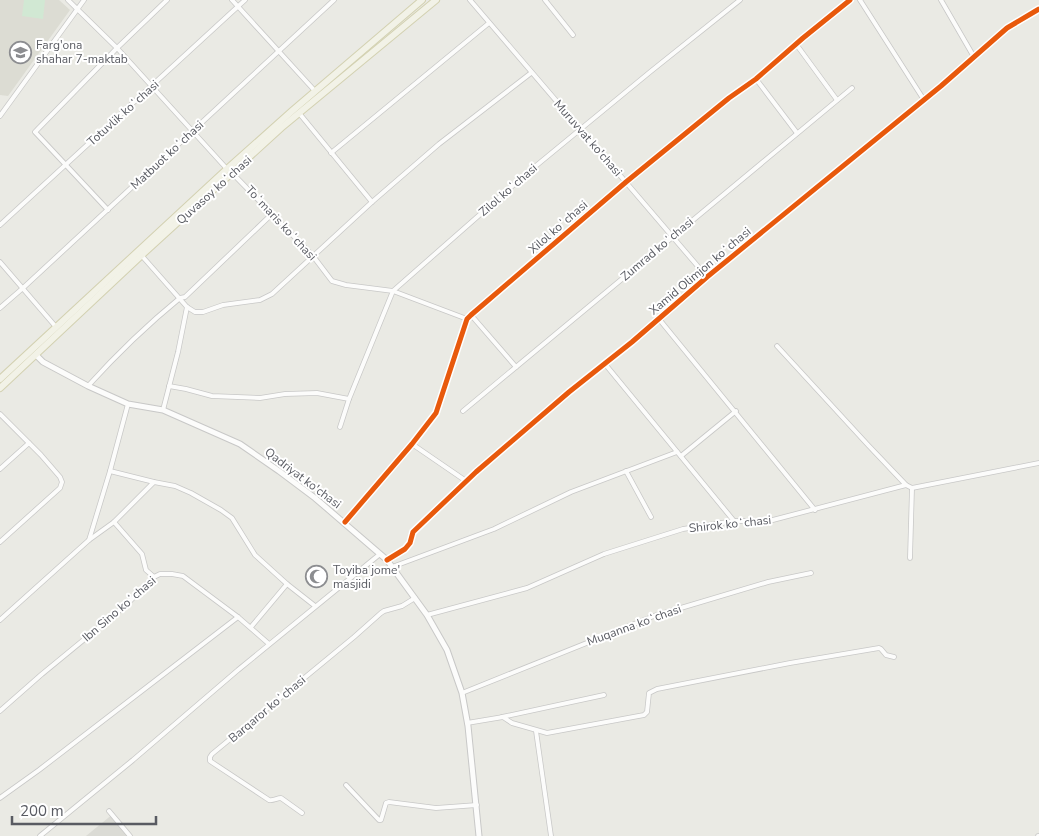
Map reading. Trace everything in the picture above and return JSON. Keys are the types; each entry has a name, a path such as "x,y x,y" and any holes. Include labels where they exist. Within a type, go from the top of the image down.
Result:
{"main road":[{"name":"Quvasoy koʻchasi","path":"0,379 315,92 422,0"},
{"name":"Quvasoy koʻchasi","path":"0,388 229,171 436,0"}],"street":[{"name":"Toʻmaris koʻchasi","path":"68,0 78,8 152,86 229,171 313,256 332,281 346,285 393,291 467,319"},
{"path":"0,116 2,110 84,0"},
{"path":"108,210 35,132 116,48 167,0"},
{"path":"232,0 315,92"},
{"name":"Totuvlik koʻchasi","path":"0,225 245,0"},
{"name":"Matbuot koʻchasi","path":"0,308 280,52 334,0"},
{"name":"Muruvvat ko'chasi","path":"470,0 707,277"},
{"path":"545,0 573,35"},
{"name":"Zilol koʻchasi","path":"340,427 349,399 393,291 526,174 740,0"},
{"name":"Xilol koʻchasi","path":"345,522 436,413 467,319 626,182 729,98 756,79 850,0"},
{"path":"860,0 924,100"},
{"path":"941,0 974,57"},
{"name":"Xamid Olimjon koʻchasi","path":"387,560 404,550 410,543 413,532 466,481 569,392 924,100 1007,28 1039,9"},
{"path":"331,153 489,23"},
{"path":"796,44 837,100"},
{"path":"143,254 187,306 195,312 203,312 223,305 260,300 272,294 372,202 439,144 531,72"},
{"path":"756,79 797,133"},
{"name":"Zumrad koʻchasi","path":"463,411 852,88"},
{"path":"297,115 372,202"},
{"path":"88,386 117,354 156,318 180,298 185,297 272,214"},
{"path":"0,262 56,327"},
{"path":"163,410 187,306"},
{"path":"471,315 516,367"},
{"path":"659,319 815,510"},
{"path":"777,346 906,485 912,488 1039,463"},
{"name":"Qadriyat ko'chasi","path":"36,355 42,362 128,404 163,410 240,444 316,498 387,560 427,615 447,650 462,693 477,805 479,836"},
{"path":"605,364 734,521"},
{"path":"169,386 212,396 260,398 285,394 317,393 349,399"},
{"path":"89,540 128,404"},
{"path":"680,456 736,411"},
{"path":"0,414 29,442 61,480 60,488 0,542"},
{"path":"0,469 29,442"},
{"path":"412,444 466,481"},
{"path":"392,567 494,529 571,492 677,452"},
{"path":"110,471 169,484 183,489 227,514 232,518 255,555 315,606"},
{"path":"626,471 651,517"},
{"path":"0,620 89,540 114,522 154,482"},
{"name":"Shirok koʻchasi","path":"427,615 528,588 604,554 683,529 734,521 769,521 906,485"},
{"path":"910,558 912,488"},
{"path":"114,522 142,554 146,570 154,578"},
{"path":"40,836 134,760 269,644 380,554"},
{"name":"Muqanna koʻchasi","path":"462,693 654,616 768,582 811,573"},
{"name":"Ibn Sino koʻchasi","path":"0,711 160,574 182,576 238,617 269,644"},
{"path":"251,628 287,584"},
{"name":"Barqaror koʻchasi","path":"302,813 281,798 269,800 210,761 210,757 381,613 402,606 415,598"},
{"path":"0,798 238,617"},
{"path":"500,718 503,717 512,723 547,733 644,715 647,712 649,693 657,689 879,648 886,655 894,657"},
{"path":"467,723 500,718 604,695"},
{"path":"536,731 551,836"},
{"path":"346,785 379,820 381,820 386,803 390,802 436,808 477,805"},
{"path":"109,811 130,836"}],"shaded area":[{"name":"Farg'ona shahar 7-maktab","path":"0,0 59,0 70,10 8,96 0,95"},
{"path":"113,814 131,836 86,836"}],"green space":[{"path":"24,0 45,0 43,19 22,16"}],"cycle path":[{"path":"345,522 436,413 467,319 626,182 729,98 756,79 850,0"},
{"path":"387,560 405,549 410,543 413,532 476,472 569,392 941,86 1007,28 1039,9"}],"place":[{"name":"Farg'ona shahar 7-maktab","path":"20,52"},
{"name":"Toyiba jome' masjidi","path":"317,577"}]}
